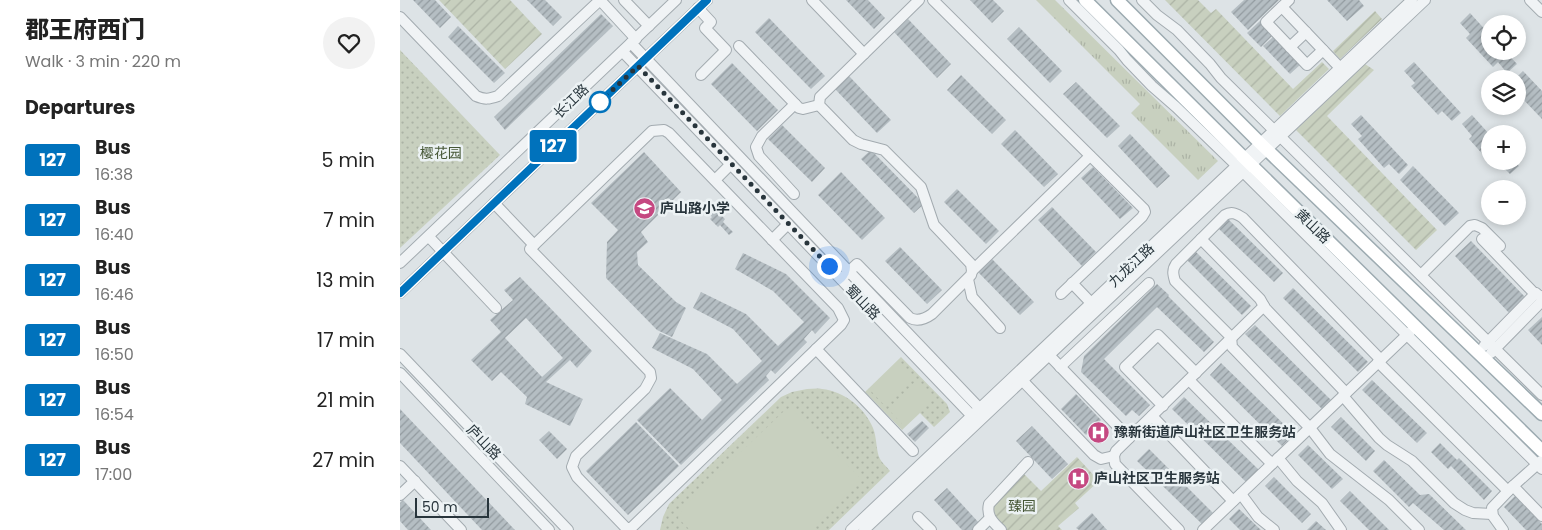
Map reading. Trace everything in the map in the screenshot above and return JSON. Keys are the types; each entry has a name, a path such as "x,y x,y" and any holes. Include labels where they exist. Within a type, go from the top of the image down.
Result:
{"main road":[{"name":"黄山路","path":"1085,0 1243,165 1410,331 1542,451"},
{"name":"黄山路","path":"1117,0 1263,146 1542,414"}],"street":[{"path":"400,17 476,96 490,99 498,96 600,0"},
{"name":"蜀山路","path":"600,0 634,41 641,62 731,164 788,224 845,275"},
{"path":"624,0 649,26"},
{"name":"长江路","path":"400,263 676,0"},
{"name":"长江路","path":"400,293 707,0"},
{"path":"812,0 864,54"},
{"path":"819,105 820,97 919,0"},
{"path":"933,0 1144,209 1145,212 1061,294"},
{"path":"1069,0 1152,86 1243,165"},
{"path":"1142,0 1176,30 1277,133 1542,395"},
{"name":"九龙江路","path":"1343,71 1412,0"},
{"name":"九龙江路","path":"864,530 1019,377 1263,146 1343,71 1425,0"},
{"path":"1530,0 1542,12"},
{"path":"1323,50 1307,65 1266,22 1285,3 1306,32 1343,71"},
{"path":"698,8 711,22 705,28 726,50 700,75"},
{"path":"1290,47 1306,32"},
{"path":"739,46 799,108 803,109 819,105"},
{"name":"蜀山路","path":"623,52 641,62 979,416"},
{"path":"794,194 759,156 756,148 762,136 795,104"},
{"path":"819,105 853,140 884,150 921,186 934,225 971,264 972,297 1000,328"},
{"path":"664,130 772,240 838,308 844,320 628,530 577,477 572,467 576,456 649,383 651,378 650,372 530,249 652,131 664,130"},
{"path":"845,275 857,264 910,318 916,320 926,318 1090,156"},
{"path":"715,180 731,164"},
{"path":"494,203 534,245"},
{"path":"1419,530 1389,500 1330,454 1310,428 1232,347 1231,338 1175,280 1172,271 1176,264 1228,214 1237,214 1243,218 1380,361 1542,516"},
{"path":"772,240 788,224"},
{"path":"1421,275 1470,226 1478,225 1500,246"},
{"path":"429,236 496,308"},
{"path":"1201,239 1260,299 1264,306 1345,395 1379,438 1412,461 1454,503 1473,513 1492,514"},
{"path":"1481,356 1540,296 1482,240"},
{"path":"1072,283 1094,306"},
{"path":"1060,367 1149,283"},
{"path":"1179,530 1121,470 1116,464 1114,456 1116,451 1129,438 1264,306"},
{"path":"1210,528 1237,498 1410,331 1540,465 1511,488 1492,508 1495,521 1504,530"},
{"path":"1163,406 1125,366 1158,335 1192,376 1275,461 1322,503 1341,530"},
{"path":"816,349 913,451"},
{"path":"1046,352 1129,438"},
{"name":"庐山路","path":"400,354 568,530"},
{"name":"庐山路","path":"400,374 549,530"},
{"path":"1019,377 1094,455 1101,459 1114,456"},
{"name":"九龙江路","path":"851,530 979,416"},
{"path":"1152,416 1237,498 1274,530"},
{"path":"1001,530 990,518 987,511 988,507 991,500 1028,462"},
{"path":"400,466 461,530"},
{"path":"400,495 414,481"},
{"path":"918,516 931,530"},
{"path":"978,530 990,518"},
{"path":"533,530 542,522"}],"green space":[{"path":"439,0 510,0 542,34 505,69"},
{"path":"1036,0 1055,0 1218,161 1198,180 1131,113 1140,104"},
{"path":"1165,0 1198,0 1211,13 1216,9 1293,89 1322,62 1329,69 1280,116"},
{"path":"1375,11 1382,19 1340,59 1333,51"},
{"name":"樱花园","path":"400,50 500,155 400,248"},
{"path":"1365,64 1374,70 1327,116 1437,230 1416,250 1296,130"},
{"path":"901,357 947,404 950,412 934,427 920,413 902,430 865,392"},
{"path":"899,361 914,377 885,406 870,390"},
{"path":"917,380 932,396 903,425 888,409"},
{"path":"807,389 830,390 846,397 859,407 873,428 880,459 890,471 829,530 660,530 669,504 781,397 792,392"},
{"path":"791,407 860,478 855,486 810,530 690,530 678,518 684,506 784,411"},
{"name":"臻园","path":"1077,457 1099,481 1075,503 1079,508 1058,526 1062,530 1005,530 992,516 990,506 1023,473 1041,491"}],"building":[{"path":"413,0 435,0 451,17 440,28"},
{"path":"527,0 545,0 562,17 553,26"},
{"path":"846,0 868,0 885,18 874,29"},
{"path":"970,0 993,0 1004,11 992,23"},
{"path":"1244,0 1279,0 1248,30 1231,12"},
{"path":"1327,0 1359,0 1364,6 1347,21"},
{"path":"1470,13 1481,25 1481,54 1466,38 1470,34 1460,23"},
{"path":"601,14 613,26 505,130 494,117"},
{"path":"769,18 825,76 811,89 755,32"},
{"path":"908,19 951,64 937,78 894,32"},
{"path":"1261,20 1274,34 1261,47 1247,33"},
{"path":"458,26 505,73 494,83 448,37"},
{"path":"1019,27 1062,71 1050,83 1007,39"},
{"path":"1273,37 1300,65 1290,74 1263,46"},
{"path":"1486,60 1513,60 1517,64 1510,70 1505,70 1498,62 1493,67"},
{"path":"1414,62 1461,113 1452,121 1442,111 1438,115 1411,86 1415,83 1404,71"},
{"path":"732,63 778,110 757,131 711,84"},
{"path":"1526,74 1542,91 1542,119 1526,102"},
{"path":"961,75 1006,120 992,134 947,90"},
{"path":"849,76 891,120 877,133 835,89"},
{"path":"1076,82 1120,126 1107,138 1063,94"},
{"path":"1361,115 1408,165 1399,174 1389,164 1384,168 1358,139 1362,136 1351,124"},
{"path":"1472,115 1481,125 1481,152 1469,139 1472,136 1462,124"},
{"path":"782,125 825,168 812,182 768,139"},
{"path":"1015,130 1058,174 1044,187 1001,144"},
{"path":"1130,134 1170,176 1157,188 1118,146"},
{"path":"871,150 924,204 914,213 861,159"},
{"path":"644,152 681,192 641,232 648,242 637,252 638,265 676,302 686,308 672,337 657,330 606,278 607,242 618,230 591,203"},
{"path":"1413,166 1459,213 1445,226 1400,180"},
{"path":"1093,167 1133,208 1120,219 1081,178"},
{"path":"1506,170 1514,170 1510,174"},
{"path":"841,172 885,218 862,240 818,195"},
{"path":"957,189 999,231 986,244 944,202"},
{"path":"709,206 725,219 723,222 733,232 729,235 720,225 718,227 710,219 712,217 705,210"},
{"path":"1052,207 1096,252 1082,266 1038,220"},
{"path":"1228,219 1283,273 1274,282 1219,229"},
{"path":"1471,241 1527,299 1511,315 1455,256"},
{"path":"900,247 942,290 927,304 885,261"},
{"path":"1195,251 1251,306 1242,315 1187,260"},
{"path":"743,253 786,274 830,318 815,334 812,330 804,339 807,342 775,374 771,370 766,376 769,380 681,465 637,420 670,388 702,420 722,400 693,369 652,348 660,333 707,354 737,384 762,361 733,329 693,308 701,292 746,314 778,346 804,322 773,291 735,269"},
{"path":"992,259 1034,302 1020,315 978,272"},
{"path":"520,277 592,351 577,368 570,360 546,382 583,399 570,426 525,404 527,397 501,372 492,381 471,360 501,332 490,320 513,300 504,290","holes":["526,318 563,358 542,377 505,338"]},
{"path":"1157,284 1214,342 1204,352 1157,307 1104,359 1150,405 1139,416 1132,410 1126,416 1081,372 1084,356"},
{"path":"1293,288 1368,362 1358,372 1283,298"},
{"path":"1542,317 1542,345 1528,330"},
{"path":"1255,325 1331,400 1322,409 1245,334"},
{"path":"1221,363 1294,434 1282,446 1210,375"},
{"path":"1372,380 1427,433 1417,443 1362,390"},
{"path":"1076,394 1101,420 1086,435 1061,409"},
{"path":"1184,397 1259,470 1247,483 1172,409"},
{"path":"400,409 515,530 482,530 400,443"},
{"path":"1341,417 1375,451 1366,461 1331,427"},
{"path":"922,421 929,428 915,442 907,434"},
{"path":"636,422 679,466 628,515 586,471"},
{"path":"1032,426 1068,464 1052,479 1016,441"},
{"path":"549,431 567,449 557,459 539,440"},
{"path":"1440,443 1457,460 1459,458 1492,491 1484,500 1451,466 1448,469 1431,452"},
{"path":"1308,445 1343,479 1332,489 1298,455"},
{"path":"1149,449 1213,513 1202,524 1137,461"},
{"path":"1384,460 1420,495 1429,494 1466,530 1444,530 1413,503 1409,507 1373,471"},
{"path":"1274,477 1311,514 1302,523 1265,486"},
{"path":"947,488 980,524 974,530 962,530 934,500"},
{"path":"1350,491 1389,530 1369,530 1340,501"},
{"path":"1515,496 1542,524 1542,530 1526,530 1504,507"},
{"path":"403,500 431,530 408,530 400,521 400,503"},
{"path":"1239,509 1261,530 1240,530 1229,519"},
{"path":"1092,513 1107,530 1079,530 1076,528"},
{"path":"1316,521 1326,530 1307,530"}],"bus line":[{"name":"127","path":"400,293 707,0"}],"place":[{"name":"庐山路小学","path":"644,208"},
{"name":"豫新街道庐山社区卫生服务站","path":"1098,432"},
{"name":"庐山社区卫生服务站","path":"1078,478"}],"route":[{"path":"600,102 638,66 829,266"}]}
